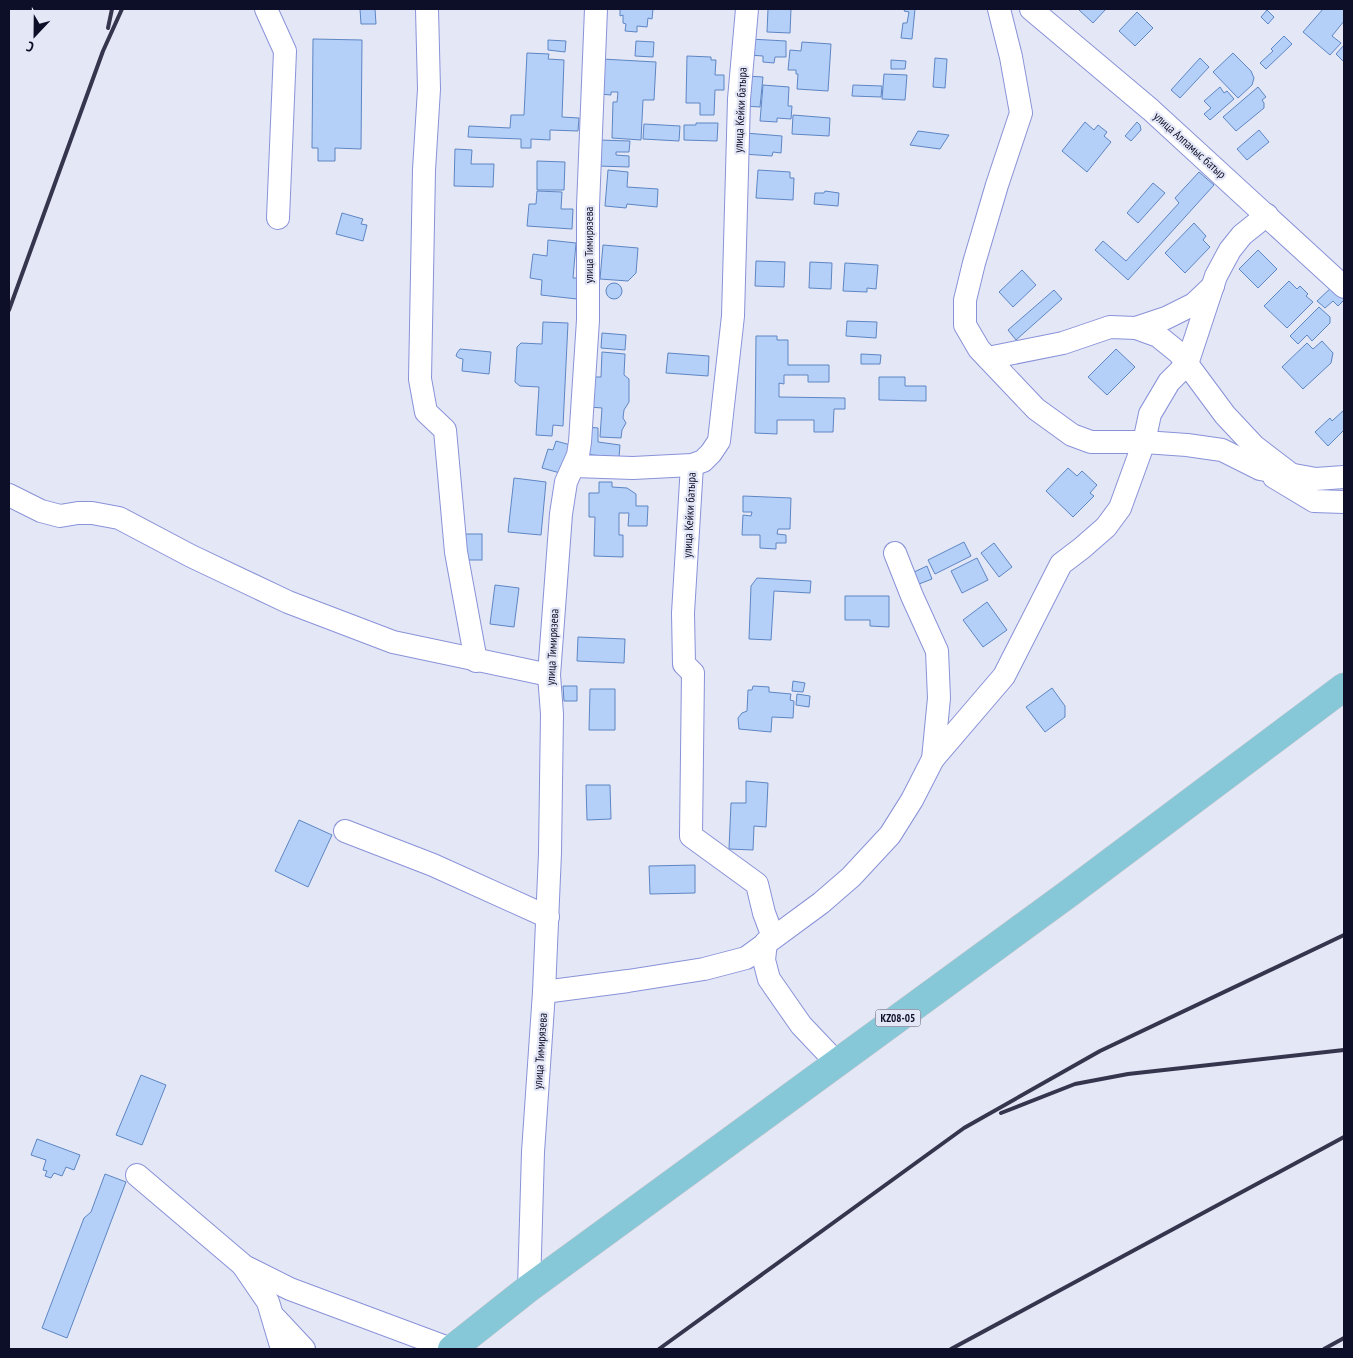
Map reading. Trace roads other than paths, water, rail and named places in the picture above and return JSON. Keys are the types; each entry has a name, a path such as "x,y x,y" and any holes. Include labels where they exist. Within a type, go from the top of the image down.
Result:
{"main road":[{"name":"KZ08-05","path":"451,1349 529,1288 1068,894 1344,687"}],"street":[{"path":"266,9 285,51 278,218"},
{"path":"427,9 430,89 424,170 420,380 426,412 445,430 456,552 476,661"},
{"name":"улица Тимирязева","path":"529,1288 533,1152 548,917 552,714 549,675 561,514 566,482 578,455 580,442 588,320 588,206 596,9"},
{"name":"улица Кейки батыра","path":"747,9 739,99 733,316 719,441 703,461 692,465 683,613 684,664 693,673 691,836 757,884 769,939"},
{"path":"999,9 1013,66 1020,113 989,211 965,300 965,325 979,349 1036,409 1072,435 1091,442 1144,442 1222,450 1260,469 1314,501 1344,502"},
{"name":"улица Алпамыс батыр","path":"1031,9 1151,110 1344,287"},
{"path":"544,992 704,969 746,958 769,939 820,903 850,877 890,834 912,800 933,759 1004,676 1061,564 1106,527 1120,508 1144,442 1150,414 1169,382 1187,364 1216,276 1230,250 1242,234 1267,215"},
{"path":"1136,328 1166,318 1194,304 1214,285"},
{"path":"988,358 1063,343 1110,327 1136,328 1158,336 1179,353 1225,415 1254,446 1292,475"},
{"path":"574,466 633,468 692,465"},
{"path":"1260,469 1316,479 1344,477"},
{"path":"9,495 41,511 60,516 92,513 119,518 192,556 288,602 393,642 549,675"},
{"path":"895,553 937,652 939,698 933,759"},
{"path":"345,832 432,865 548,917"},
{"path":"769,939 764,960 769,979 801,1025 837,1062"},
{"path":"137,1175 244,1266 290,1289 451,1349"},
{"path":"244,1266 268,1302 282,1349"},
{"path":"272,1314 304,1349"}],"railway":[{"path":"108,28 112,9"},
{"path":"9,310 103,51 122,9"},
{"path":"659,1349 964,1128 1100,1051 1344,935"},
{"path":"1001,1113 1075,1084 1128,1074 1344,1050"},
{"path":"951,1349 1344,1137"},
{"path":"1324,1349 1344,1338"}]}
